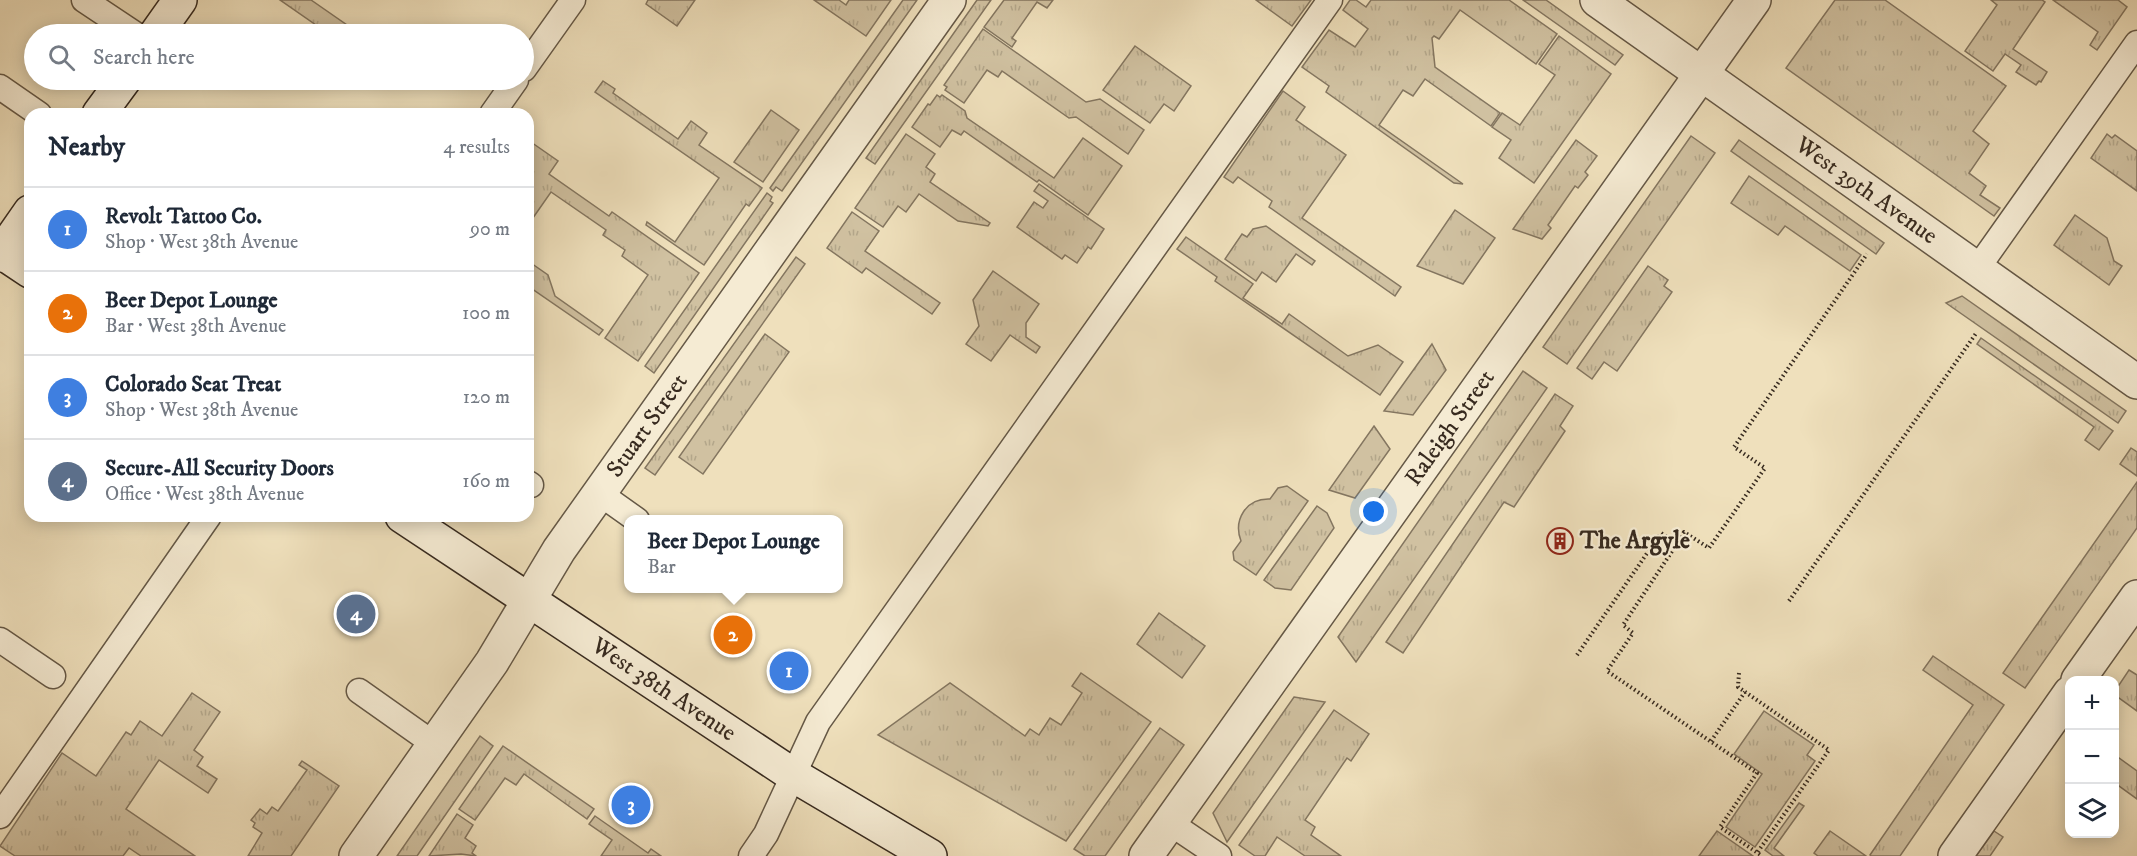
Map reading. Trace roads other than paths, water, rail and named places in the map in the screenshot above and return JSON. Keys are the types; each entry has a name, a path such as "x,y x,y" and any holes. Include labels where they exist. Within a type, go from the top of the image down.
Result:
{"street":[{"path":"163,24 180,0"},
{"name":"Stuart Street","path":"356,856 492,662 559,549 949,0"},
{"name":"West 39th Avenue","path":"1597,0 2137,382"},
{"name":"Raleigh Street","path":"1146,856 1754,0"},
{"path":"103,108 117,90"},
{"path":"24,220 1,253 24,267"},
{"name":"West 38th Avenue","path":"411,522 793,775 930,856"},
{"path":"2082,676 2137,597"},
{"path":"1955,856 2065,700"}],"lane":[{"path":"84,0 120,24"},
{"path":"534,54 571,0"},
{"path":"751,856 766,834 818,722 1330,0"},
{"path":"1977,269 2137,43"},
{"path":"0,87 30,108"},
{"path":"496,108 509,90"},
{"path":"599,493 631,515"},
{"path":"0,816 205,522"},
{"path":"0,640 53,676"},
{"path":"358,691 434,744"},
{"path":"1170,823 1219,856"}],"place":[{"name":"The Argyle","path":"1560,541"},
{"name":"Secure-All Security Doors","path":"356,614"},
{"name":"Beer Depot Lounge","path":"733,635"},
{"name":"Revolt Tattoo Co.","path":"789,671"},
{"name":"Colorado Seat Treat","path":"631,805"}]}
